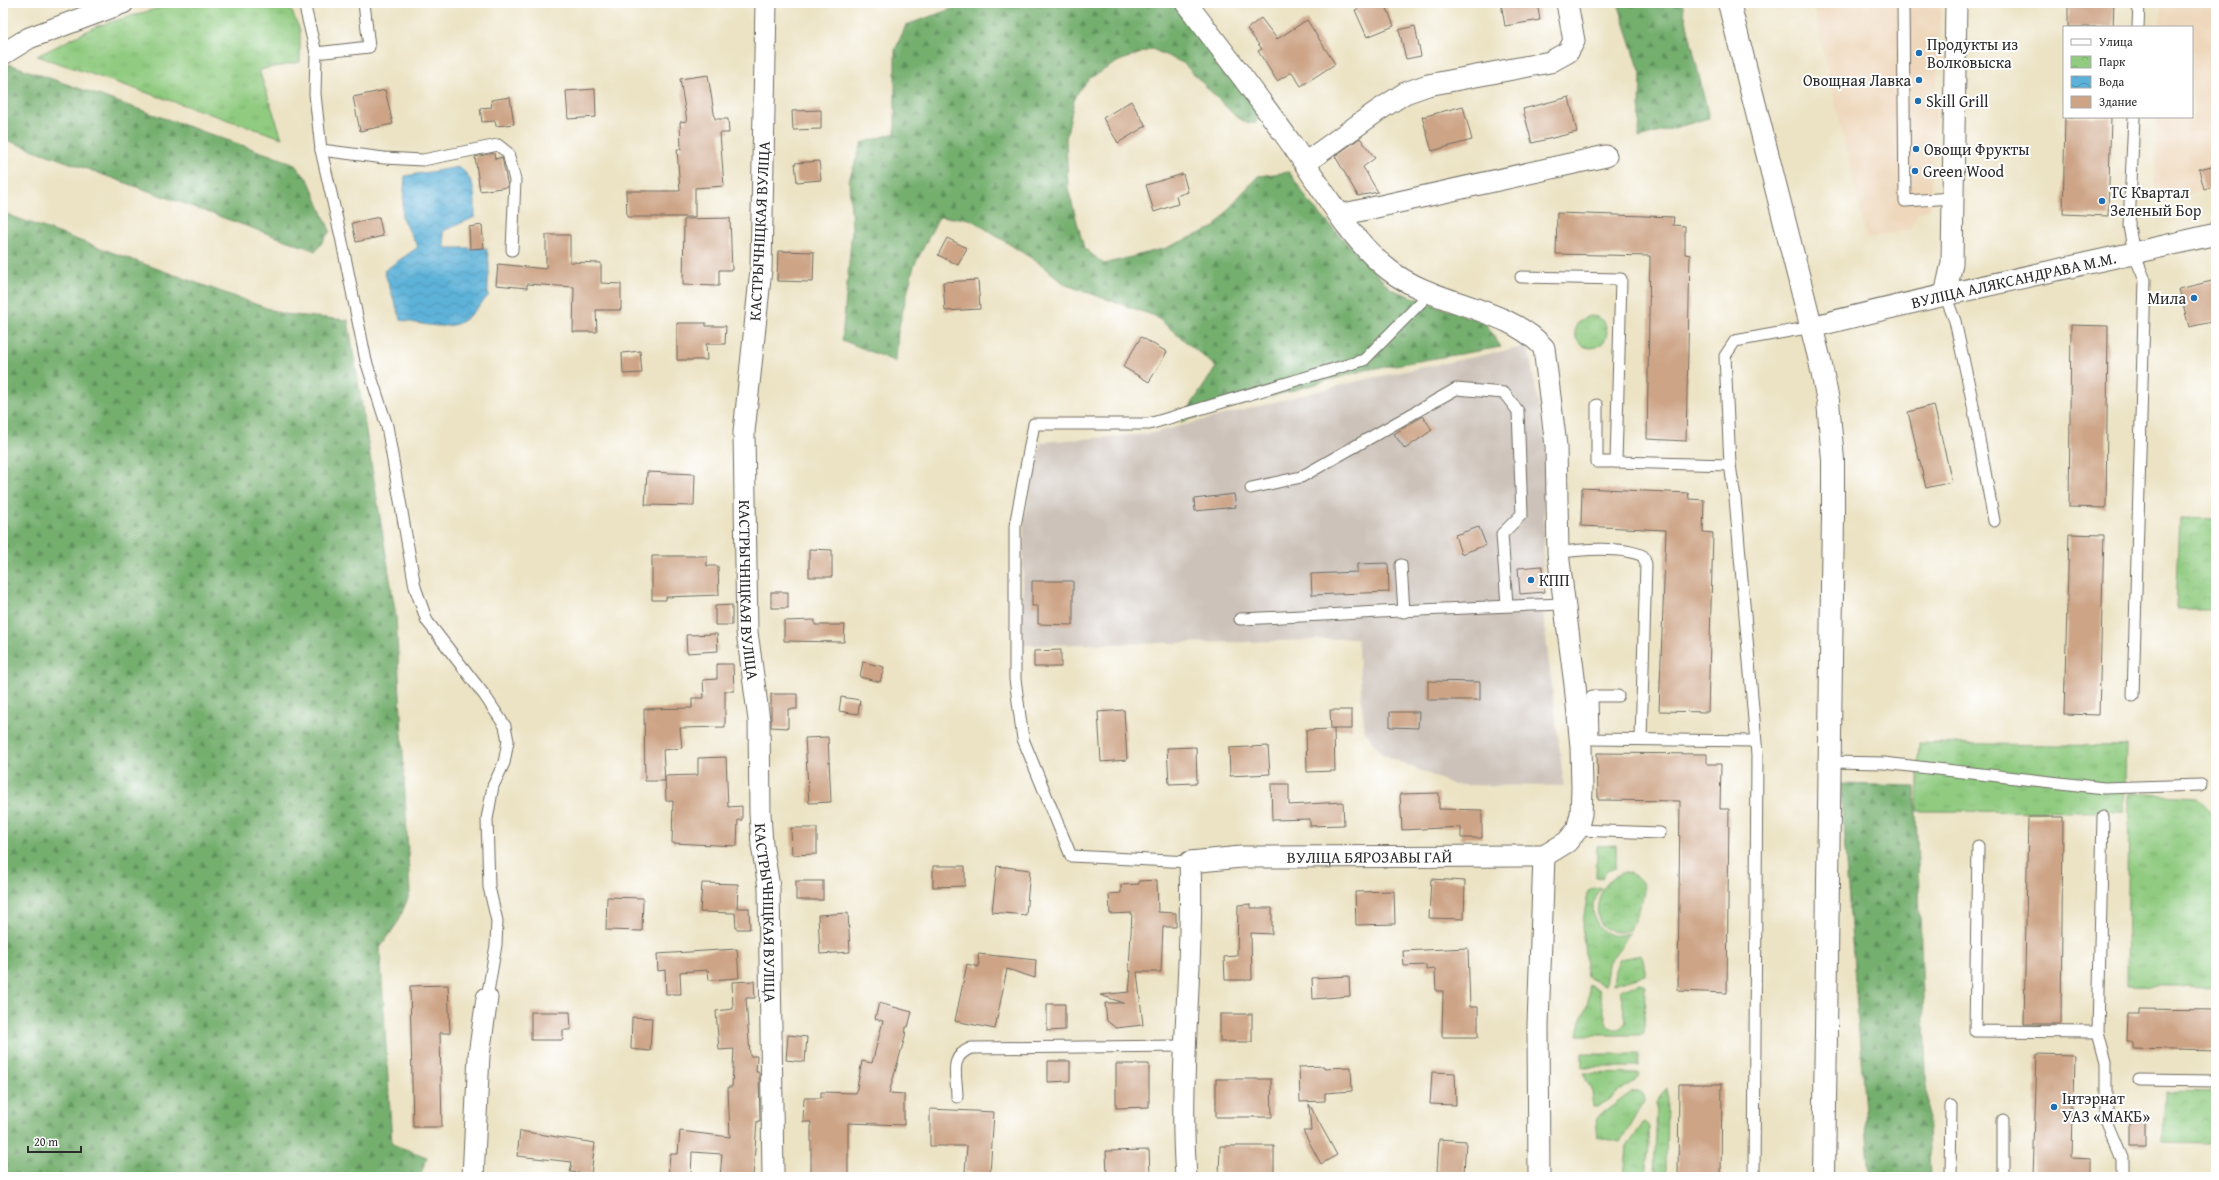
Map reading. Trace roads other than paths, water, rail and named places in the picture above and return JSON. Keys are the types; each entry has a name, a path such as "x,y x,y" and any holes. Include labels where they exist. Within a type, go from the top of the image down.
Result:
{"main road":[{"path":"1729,3 1812,327 1828,401 1833,460 1824,1177"}],"street":[{"path":"3,54 29,38 123,3"},
{"name":"КАСТРЫЧНІЦКАЯ ВУЛІЦА","path":"766,3 761,269 744,432 747,632 759,720 760,813 762,845 769,887 773,1177"},
{"path":"1186,3 1305,163 1340,215 1388,270 1413,286 1500,319 1536,339 1544,348 1556,446 1558,553 1566,604 1581,747 1580,814 1577,830 1567,842 1544,856 1538,1024 1539,1177"},
{"path":"1305,163 1376,112 1405,94 1428,85 1550,62 1568,52 1574,41 1567,3"},
{"path":"1945,295 1952,263 1956,3"},
{"path":"1340,215 1606,156"},
{"name":"ВУЛІЦА АЛЯКСАНДРАВА М.М.","path":"1812,327 1945,295 2134,254 2216,234"},
{"name":"ВУЛІЦА БЯРОЗАВЫ ГАЙ","path":"1190,862 1241,857 1544,856"},
{"path":"1186,1177 1183,1136 1185,1046 1192,914 1190,862"},
{"path":"473,1177 479,1055 487,998"}],"lane":[{"path":"304,3 316,53 315,94 321,150 341,237 366,361 387,426 415,587 427,621 485,696 505,726 508,741 504,763 493,786 487,819 489,887 497,921 496,945 487,998"},
{"path":"316,53 368,47 364,3"},
{"path":"1909,3 1903,4 1905,201 1953,198"},
{"path":"2138,26 2139,3"},
{"path":"2133,696 2145,304 2145,280 2134,254 2129,226 2134,118"},
{"path":"321,150 384,158 423,160 498,145 508,153 515,180 512,250"},
{"path":"1521,277 1621,279 1616,462"},
{"path":"1190,862 1071,856 1022,739 1015,679 1014,526 1034,424 1149,424 1364,360 1430,293"},
{"path":"1945,295 1955,321 1970,387 1994,521"},
{"path":"1754,1177 1757,763 1736,498 1730,465 1725,356 1735,341 1812,327"},
{"path":"1251,488 1301,477 1456,389 1504,393 1518,411 1522,514 1502,534 1507,605"},
{"path":"1597,405 1597,462 1730,465"},
{"path":"1558,553 1574,550 1633,552 1643,556 1646,564 1641,739"},
{"path":"1401,565 1404,612"},
{"path":"1240,619 1404,612 1507,605 1566,604"},
{"path":"1618,696 1592,696 1593,739 1755,741"},
{"path":"1830,762 1884,763 2104,788 2201,785"},
{"path":"2103,817 2098,1032 2106,1062 2106,1120 2122,1158 2122,1177"},
{"path":"1577,830 1660,833"},
{"path":"1978,846 1974,1031 2098,1032"},
{"path":"957,1097 955,1061 961,1052 972,1048 1185,1046"},
{"path":"2139,1080 2216,1082"},
{"path":"1950,1177 1951,1106"},
{"path":"2003,1120 2003,1177"}],"water":[{"path":"459,167 465,172 472,183 475,217 443,231 445,248 486,248 489,260 488,296 467,318 453,325 438,326 401,320 384,271 418,247 402,218 405,176"}],"place":[{"name":"Продукты из Волковыска","path":"1919,53"},
{"name":"Овощная Лавка","path":"1919,80"},
{"name":"Skill Grill","path":"1918,101"},
{"name":"Овощи Фрукты","path":"1916,149"},
{"name":"Green Wood","path":"1915,171"},
{"name":"ТС Квартал Зеленый Бор","path":"2102,201"},
{"name":"Мила","path":"2194,298"},
{"name":"КПП","path":"1531,580"},
{"name":"Інтэрнат УАЗ «МАКБ»","path":"2054,1107"}]}
